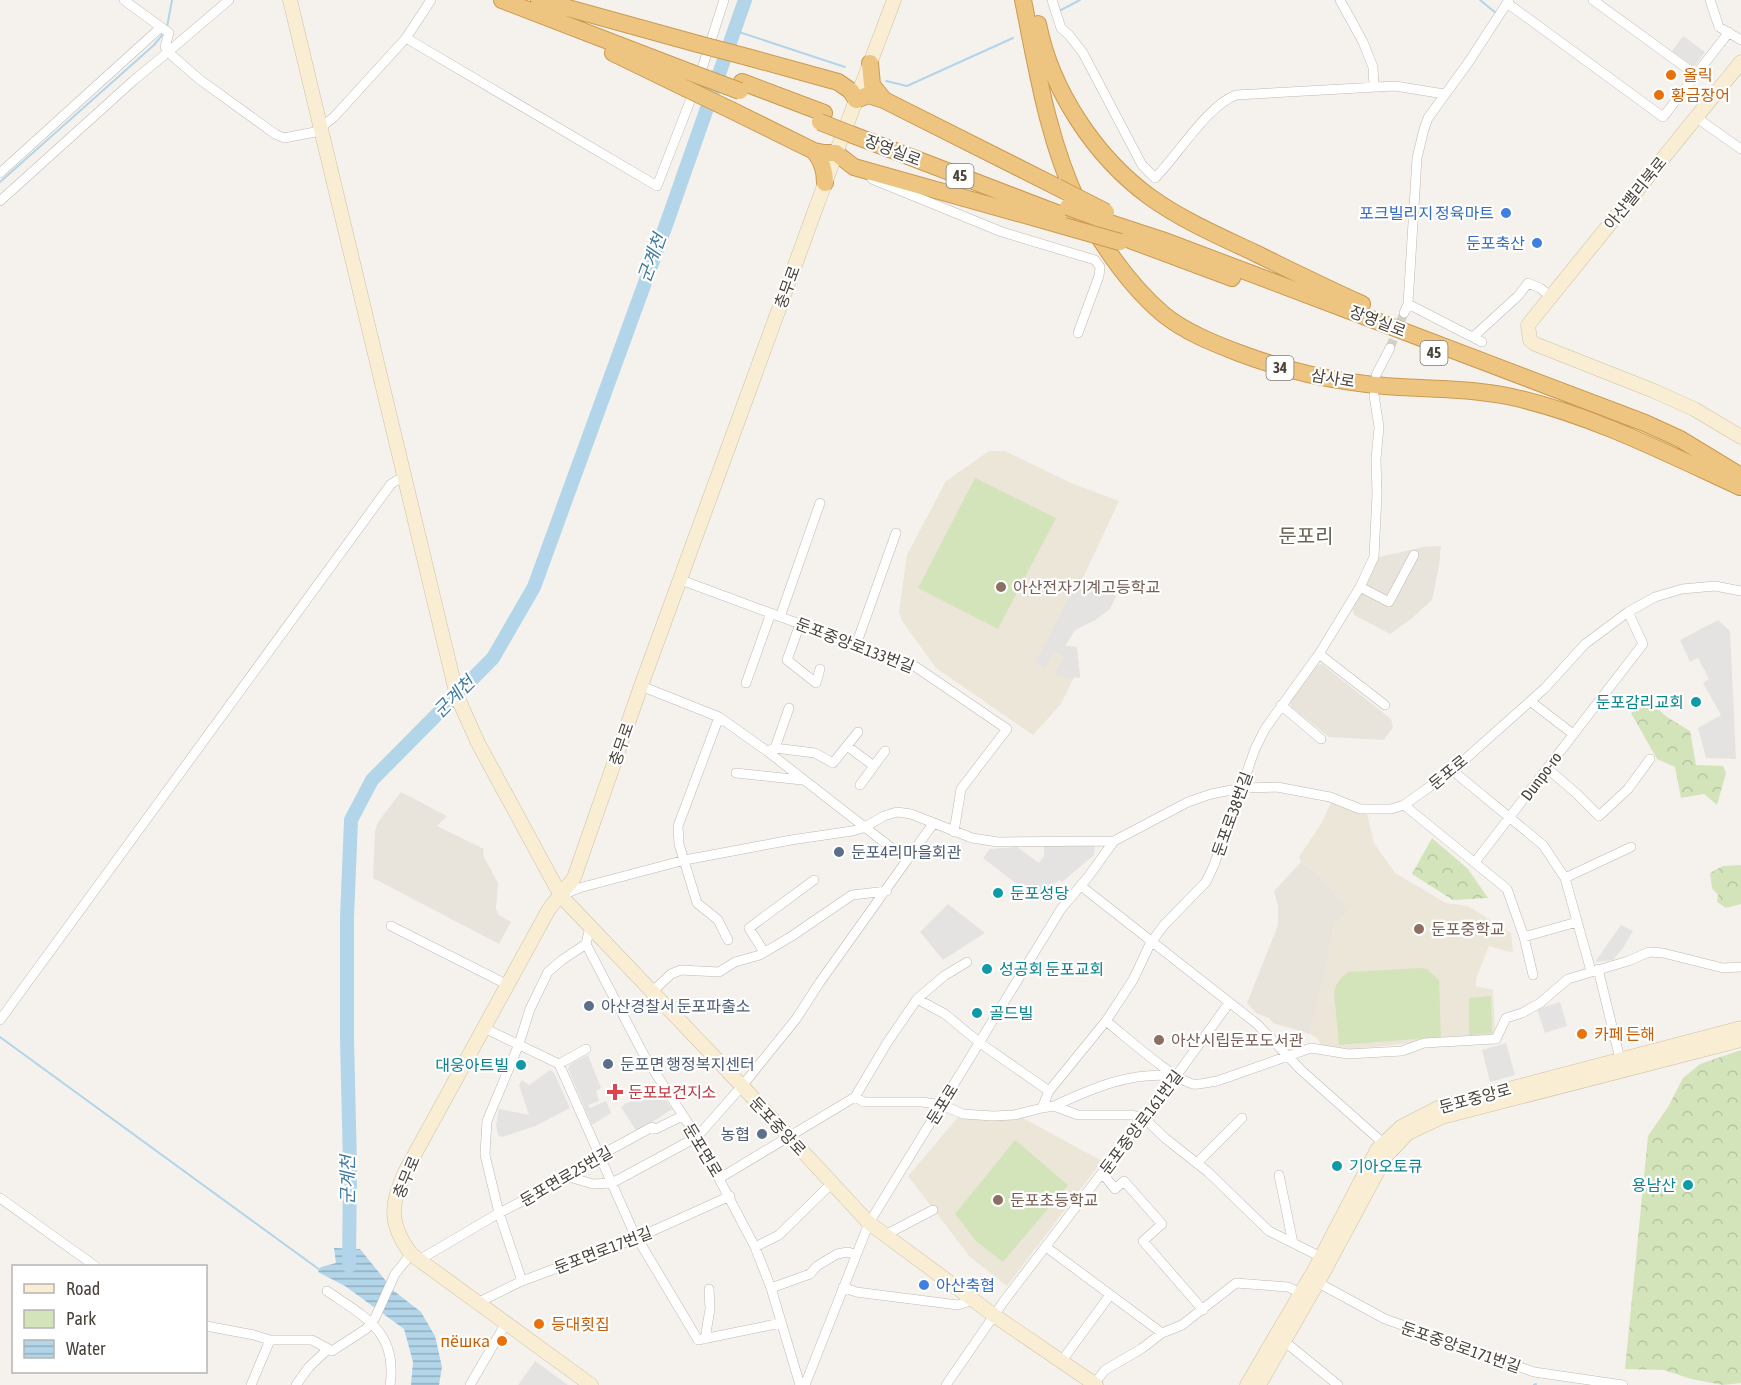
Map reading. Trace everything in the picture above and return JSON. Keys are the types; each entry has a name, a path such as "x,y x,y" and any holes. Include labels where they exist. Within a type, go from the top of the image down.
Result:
{"highway":[{"path":"539,0 838,82 851,91 856,100 868,95 884,100 1057,187 1107,217"},
{"name":"삼사로","path":"1023,0 1047,112 1064,169 1078,203 1123,271 1164,314 1215,345 1273,366 1318,378 1387,386 1470,390 1513,398 1568,414 1642,442 1741,484"},
{"path":"1033,0 1040,35 1062,90 1087,132 1115,165 1150,196 1209,231 1393,318 1443,346"},
{"path":"515,2 689,74 733,111 814,151 836,153 851,168"},
{"name":"45","path":"515,2 689,74"},
{"path":"838,82 852,80 870,63"},
{"path":"870,63 872,85 884,100"},
{"name":"장영실로","path":"689,74 741,87 856,130 1120,239 1166,248 1443,346 1645,423 1680,440 1741,484"},
{"path":"814,151 824,169 825,183"},
{"path":"825,183 840,171 851,168 1067,216"},
{"name":"45","path":"1067,216 1107,217"},
{"name":"장영실로","path":"1107,217 1166,248 1643,433 1741,484"}],"street":[{"path":"124,0 169,33 165,47 168,52 199,79 275,134 284,138 315,132 334,117 406,38 431,0"},
{"path":"0,201 133,81 229,0"},
{"name":"둔포중앙로","path":"291,0 452,676 465,716 561,896 869,1223 995,1316 1095,1384"},
{"path":"406,38 657,186 697,83 724,0"},
{"name":"충무로","path":"591,1385 415,1257 402,1241 395,1226 394,1206 397,1192 405,1172 549,909 574,878 641,686 894,0"},
{"path":"1052,0 1061,28 1083,53 1142,165 1155,178 1215,109 1234,96 1374,86 1414,88 1444,94"},
{"path":"1340,0 1363,42 1373,67 1374,86"},
{"path":"1593,0 1696,75"},
{"path":"1710,0 1719,27 1741,40"},
{"path":"1482,342 1406,309 1417,158 1428,117 1468,63 1508,2 1663,117 1729,32"},
{"path":"0,173 160,28"},
{"name":"아산밸리북로","path":"1741,62 1528,325 1530,340 1535,344 1694,409 1741,437"},
{"path":"1697,117 1741,149"},
{"path":"851,168 1002,232 1095,260 1100,267 1099,276 1078,333"},
{"path":"1473,337 1518,296 1528,283 1540,288 1550,296"},
{"path":"1376,375 1390,348"},
{"name":"둔포로38번길","path":"1042,1108 1049,1091 1106,1021 1133,980 1152,941 1164,925 1206,882 1255,748 1281,705 1319,654 1360,587 1374,558 1379,427 1374,395"},
{"path":"0,1020 385,492 391,484 404,476"},
{"path":"746,683 820,503"},
{"path":"856,645 896,533"},
{"path":"1360,587 1389,602 1414,555"},
{"name":"둔포중앙로133번길","path":"681,580 916,667 1007,729 961,789 954,832"},
{"name":"둔포로","path":"804,1385 869,1223 1061,909 1114,841 1188,801 1242,788 1277,787 1301,791 1330,797 1360,809 1391,809 1404,805 1453,770 1545,687 1585,644 1628,612 1656,597 1682,589 1714,586 1741,591"},
{"name":"Dunpo-ro","path":"1475,862 1643,644 1628,612"},
{"path":"800,624 787,660 816,683 820,669"},
{"path":"1319,654 1385,705"},
{"path":"641,686 719,717 771,750 804,781 907,860"},
{"path":"1534,704 1573,734"},
{"path":"1281,705 1321,739"},
{"path":"771,750 789,708"},
{"path":"719,717 678,826 679,844 697,903 718,920 728,940"},
{"path":"771,750 815,753 834,763 858,732"},
{"path":"847,746 874,766"},
{"path":"860,785 885,751"},
{"path":"1547,768 1578,794 1599,816 1628,789 1650,759"},
{"path":"736,773 804,781"},
{"path":"1459,776 1543,845 1565,878 1577,922 1595,970 1621,1066"},
{"path":"1404,805 1507,889 1524,937 1533,975"},
{"name":"둔포로","path":"561,896 579,888 685,860 863,828 884,816 897,812 911,814 954,832 998,842 1114,841"},
{"path":"569,1177 593,1184 612,1183 698,1137 796,1020 820,982 933,824"},
{"path":"1565,878 1631,847"},
{"path":"764,952 749,928 814,880"},
{"path":"1081,886 1257,1024 1301,1070 1383,1143"},
{"path":"652,992 671,974 681,970 719,972 735,962 764,952 792,936 845,899 859,894 887,891"},
{"path":"1524,937 1577,922"},
{"path":"392,926 508,985"},
{"path":"522,1281 499,1213 485,1155 487,1121 519,1044 530,1009 548,972 586,944 590,927"},
{"name":"둔포면로","path":"586,944 645,1057 698,1137 755,1247 771,1288 800,1385"},
{"path":"1106,1021 1176,1076 1191,1083 1201,1084 1216,1081 1311,1048 1348,1054 1402,1051 1424,1043 1496,1039 1506,1018 1522,1013 1540,1003 1568,979 1628,961 1649,952 1663,953 1723,968 1741,967"},
{"path":"720,1178 855,1098 887,1043 917,999 944,976 967,962"},
{"path":"917,999 945,1014 980,1043 1049,1091"},
{"name":"둔포중앙로161번길","path":"946,1385 1229,1003"},
{"path":"1257,1024 1265,1015"},
{"path":"484,1028 559,1064 637,1238 698,1340 781,1323"},
{"name":"둔포중앙로","path":"1247,1385 1305,1295 1386,1156 1408,1134 1442,1117 1621,1066 1741,1028"},
{"name":"둔포중앙로","path":"1314,1280 1321,1257 1369,1163 1383,1143 1401,1127 1440,1107 1741,1040"},
{"path":"559,1064 586,1049"},
{"path":"855,1098 864,1102 922,1102 942,1105 963,1114 1014,1115 1054,1106 1094,1087 1137,1076 1159,1074 1176,1076"},
{"path":"1054,1106 1078,1115 1132,1115 1144,1118 1197,1163 1269,1231 1321,1257"},
{"name":"둔포면로25번길","path":"415,1257 569,1177 599,1156 652,1127 656,1129 682,1116"},
{"path":"1197,1163 1242,1118"},
{"path":"1102,1173 1115,1189 1124,1181 1162,1224 1143,1241 1203,1310"},
{"path":"1279,1175 1293,1243"},
{"path":"755,1247 779,1235 832,1184"},
{"name":"둔포면로17번길","path":"477,1303 522,1281 637,1238 730,1196"},
{"path":"0,1198 94,1265"},
{"path":"885,1235 933,1210"},
{"path":"1046,1247 1162,1333"},
{"path":"771,1288 810,1274 817,1266 837,1254 848,1252 856,1255"},
{"path":"207,1326 270,1340 312,1340 332,1351 366,1329 373,1320 395,1274 415,1257"},
{"name":"둔포중앙로171번길","path":"1314,1280 1385,1319 1534,1372 1623,1385"},
{"path":"1095,1384 1105,1370 1141,1349 1162,1333 1182,1325 1236,1283 1288,1287 1305,1295"},
{"path":"843,1287 856,1292 958,1305 974,1300"},
{"path":"705,1339 710,1309 709,1289"},
{"path":"327,1291 373,1320 389,1350 392,1368 390,1385"},
{"path":"1062,1362 1110,1295"},
{"name":"둔포중앙로","path":"1259,1385 1284,1341 1305,1295"},
{"path":"470,1385 506,1323"},
{"path":"251,1385 257,1366 270,1340"},
{"path":"1284,1341 1338,1385"},
{"path":"296,1385 309,1366 328,1349"}],"shaded area":[{"path":"1683,36 1705,52 1694,67 1672,51"},
{"name":"아산전자기계고등학교","path":"989,451 1005,451 1071,483 1119,501 1083,578 1116,596 1110,609 1075,630 1065,646 1077,647 1080,678 1074,677 1061,704 1033,735 936,668 902,621 899,612 907,555 946,481"},
{"path":"1441,546 1432,600 1411,619 1390,634 1354,615 1352,607 1379,557 1423,547"},
{"path":"1080,577 1116,596 1110,609 1075,630 1065,646 1077,647 1080,678 1074,677 1073,680 1055,674 1064,656 1055,651 1045,668 1035,663"},
{"path":"1718,620 1730,631 1736,759 1706,758 1698,728 1721,715 1703,683 1709,679 1698,658 1690,662 1680,640"},
{"path":"1322,664 1391,719 1393,727 1384,740 1329,737 1291,707 1290,702 1317,665"},
{"path":"401,792 447,816 437,826 484,849 483,855 498,883 496,909 499,915 511,922 499,944 373,878 375,831 378,822"},
{"name":"둔포중학교","path":"1331,803 1357,813 1367,814 1374,843 1395,873 1446,903 1468,906 1511,933 1513,953 1489,946 1476,979 1476,986 1493,990 1495,1034 1345,1050 1322,1047 1318,1039 1310,1034 1335,924 1349,911 1320,876 1301,862 1299,857 1321,824"},
{"path":"1095,844 1094,855 1062,882 1059,880 1036,899 983,858 990,849 1017,847 1039,863 1044,856 1044,846"},
{"path":"1301,862 1320,876 1349,911 1335,924 1310,1034 1273,1023 1269,1018 1256,1013 1247,1003 1278,925 1278,906 1274,891"},
{"path":"948,904 985,933 943,960 920,932"},
{"path":"1621,925 1633,931 1623,948 1613,960 1595,962"},
{"path":"1560,1002 1567,1026 1545,1033 1537,1009"},
{"path":"1506,1043 1515,1075 1490,1082 1482,1050"},
{"path":"588,1055 601,1088 596,1091 599,1101 588,1105 590,1108 606,1101 611,1113 592,1125 568,1069 570,1064"},
{"path":"550,1070 554,1073 570,1108 535,1126 502,1137 498,1135 496,1125 499,1109 529,1115 519,1085 522,1080 529,1085"},
{"path":"655,1085 672,1109 637,1132 621,1107"},
{"name":"둔포초등학교","path":"959,1116 1021,1117 1102,1161 1007,1286 970,1257 908,1176"},
{"path":"535,1361 568,1385 518,1385"}],"green space":[{"path":"975,478 1056,518 998,629 918,588"},
{"path":"1649,701 1667,717 1690,731 1696,765 1723,766 1726,773 1717,805 1704,794 1681,798 1675,767 1657,759 1631,713"},
{"path":"1432,838 1468,869 1488,898 1453,900 1412,874"},
{"path":"1741,865 1741,904 1726,908 1717,902 1718,895 1712,888 1710,873 1723,866"},
{"path":"1427,969 1439,980 1441,1037 1339,1045 1334,992 1341,978 1349,972"},
{"path":"1491,996 1492,1033 1469,1035 1469,998"},
{"path":"1741,1050 1741,1383 1723,1385 1691,1379 1664,1370 1625,1369 1648,1136 1668,1107 1683,1078 1700,1064"},
{"path":"1015,1140 1068,1185 1003,1262 977,1242 955,1214"}],"water":[{"path":"334,1248 360,1249 394,1291 421,1312 435,1336 442,1367 439,1385 411,1385 413,1362 404,1329 345,1286 318,1272 321,1267 336,1263"}],"waterway":[{"path":"167,27 172,0"},
{"name":"군계천","path":"349,1266 347,918 351,820 372,780 493,658 534,587 745,0"},
{"path":"1059,11 1080,0"},
{"path":"1480,0 1496,13"},
{"path":"733,30 845,67"},
{"path":"0,182 154,45 163,34"},
{"path":"886,81 907,86 1013,38"},
{"path":"0,1037 320,1270"}],"tunnel":[{"path":"1390,348 1404,313"}],"place":[{"name":"올릭","path":"1671,75"},
{"name":"황금장어","path":"1659,95"},
{"name":"포크빌리지 정육마트","path":"1506,213"},
{"name":"둔포축산","path":"1537,243"},
{"name":"아산전자기계고등학교","path":"1001,587"},
{"name":"둔포감리교회","path":"1696,702"},
{"name":"둔포4리마을회관","path":"839,852"},
{"name":"둔포성당","path":"998,893"},
{"name":"둔포중학교","path":"1419,929"},
{"name":"성공회 둔포교회","path":"987,969"},
{"name":"아산경찰서 둔포파출소","path":"589,1006"},
{"name":"골드빌","path":"977,1013"},
{"name":"카페 든해","path":"1582,1034"},
{"name":"아산시립둔포도서관","path":"1159,1040"},
{"name":"둔포면 행정복지센터","path":"608,1064"},
{"name":"대웅아트빌","path":"521,1065"},
{"name":"둔포보건지소","path":"615,1092"},
{"name":"농협","path":"762,1134"},
{"name":"기아오토큐","path":"1337,1166"},
{"name":"용남산","path":"1688,1185"},
{"name":"둔포초등학교","path":"998,1200"},
{"name":"아산축협","path":"924,1285"},
{"name":"등대횟집","path":"539,1324"},
{"name":"пёшка","path":"502,1341"}],"district":[{"name":"둔포리","path":"1306,536"}]}
